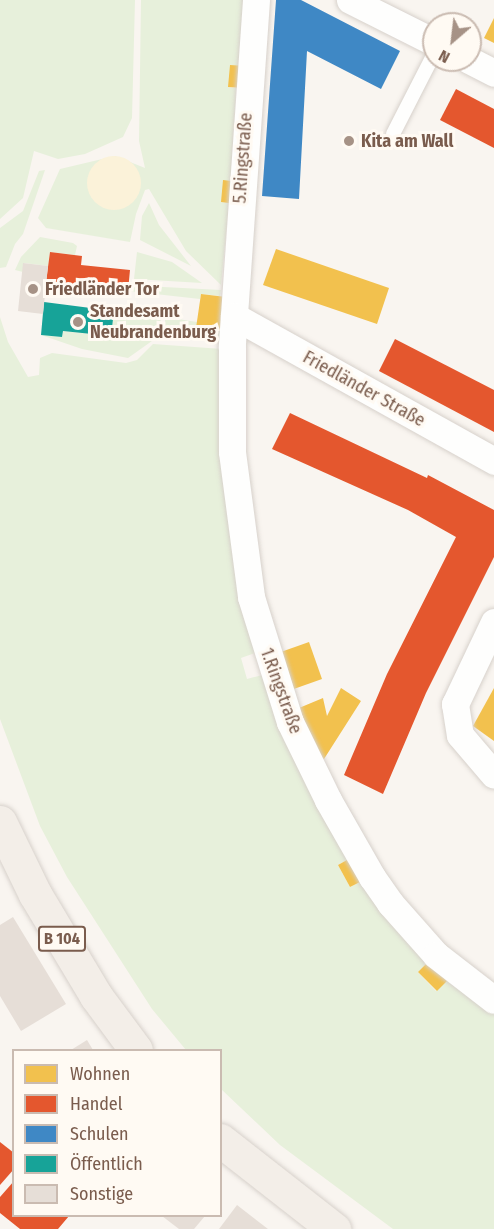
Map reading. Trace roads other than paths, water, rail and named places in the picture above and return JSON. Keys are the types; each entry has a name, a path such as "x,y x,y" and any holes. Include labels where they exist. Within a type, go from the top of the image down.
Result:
{"main road":[{"name":"B 104","path":"0,822 35,894 96,996 135,1049"},
{"path":"222,1142 334,1229"}],"street":[{"name":"5.Ringstraße","path":"234,316 256,0"},
{"path":"350,0 422,36"},
{"name":"Friedländer Straße","path":"234,316 494,461"},
{"name":"1.Ringstraße","path":"234,316 232,452 251,597 290,722 328,800 390,903 456,974 494,1000"},
{"path":"494,622 455,704 460,735 494,775"}],"lane":[{"path":"393,134 425,72"}],"place":[{"name":"Kita am Wall","path":"349,141"},
{"name":"Friedländer Tor","path":"33,289"},
{"name":"Standesamt Neubrandenburg","path":"78,322"}]}
